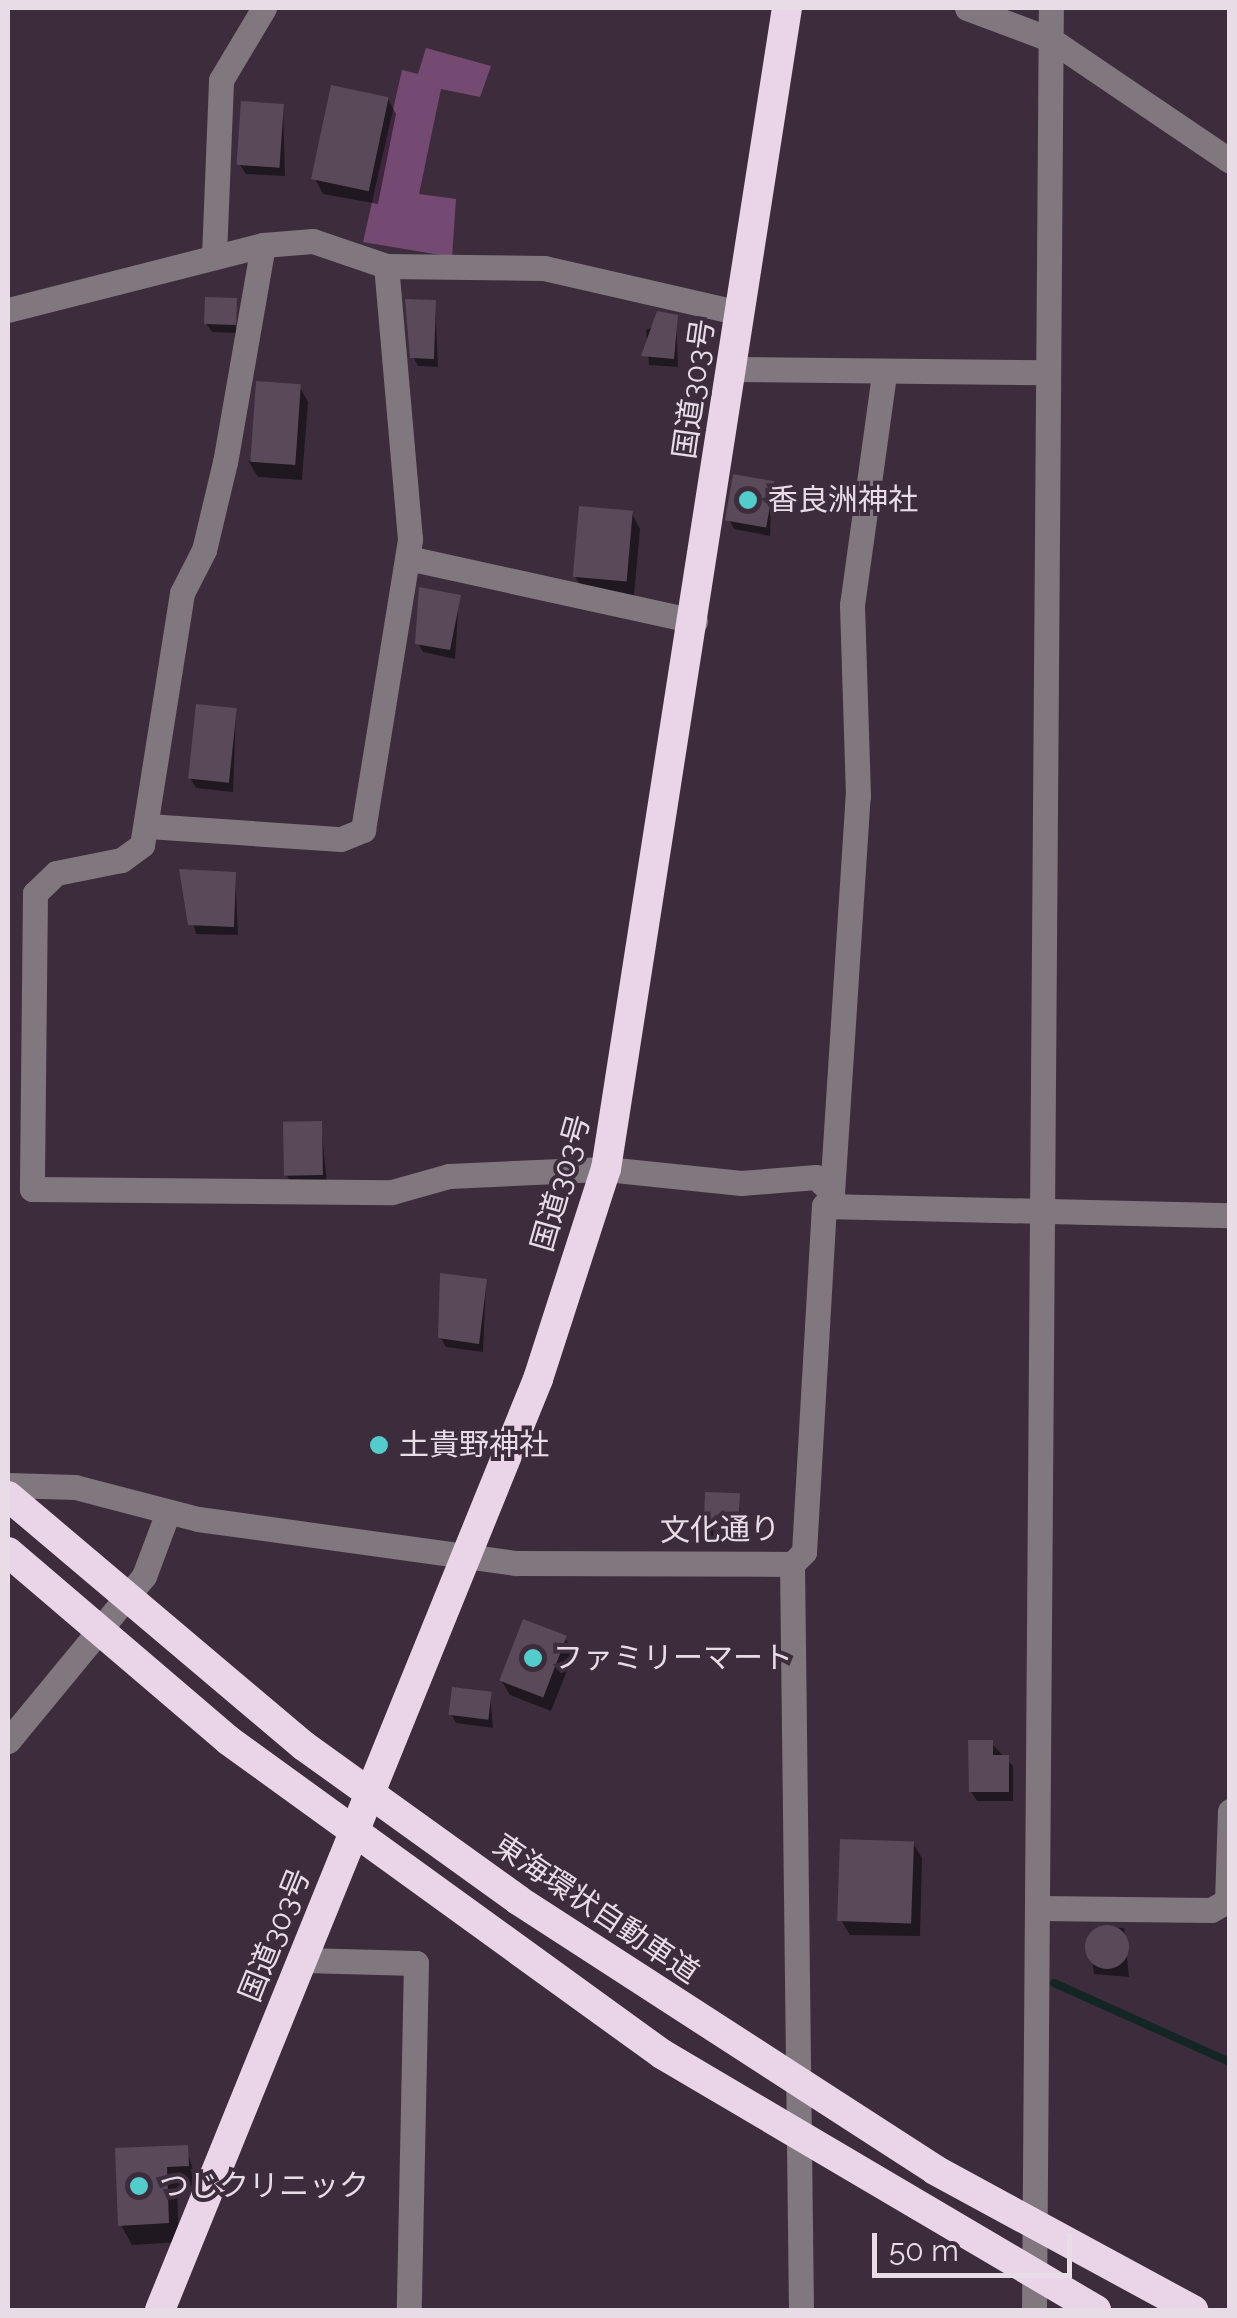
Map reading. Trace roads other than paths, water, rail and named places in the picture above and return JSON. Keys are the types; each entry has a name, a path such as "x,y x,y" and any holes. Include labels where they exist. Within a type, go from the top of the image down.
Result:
{"highway":[{"name":"国道303号","path":"160,2310 538,1379 606,1169 695,621 787,8"},
{"name":"東海環状自動車道","path":"8,1496 304,1746 518,1900 934,2170 1193,2310"},
{"path":"8,1552 228,1740 662,2054 1096,2310"}],"street":[{"path":"214,256 221,80 264,8"},
{"path":"967,8 1050,39 1230,161"},
{"path":"1034,2310 1051,8"},
{"path":"8,310 263,244 313,242 386,266 544,268 740,313"},
{"path":"263,244 225,462 204,550 182,593 142,845 120,860 56,872 36,893 32,1189 392,1192 449,1176 606,1169 741,1183 816,1177 832,1193 858,796 852,604 884,373"},
{"path":"148,826 341,839 363,830 408,558 386,266"},
{"path":"734,369 1046,372"},
{"path":"408,558 695,621"},
{"name":"文化通り","path":"8,1485 75,1487 168,1512 516,1563 792,1564 804,1552 824,1206 1042,1215 1230,1215"},
{"path":"8,1741 144,1576 168,1512"},
{"path":"792,1564 801,2310"},
{"path":"1039,1908 1212,1910 1227,1901 1230,1811"},
{"path":"302,1960 416,1963 409,2310"}],"waterway":[{"path":"1054,1983 1230,2062"}],"place":[{"name":"香良洲神社","path":"748,500"},
{"name":"土貴野神社","path":"379,1445"},
{"name":"ファミリーマート","path":"533,1658"},
{"name":"つじクリニック","path":"139,2186"}]}
